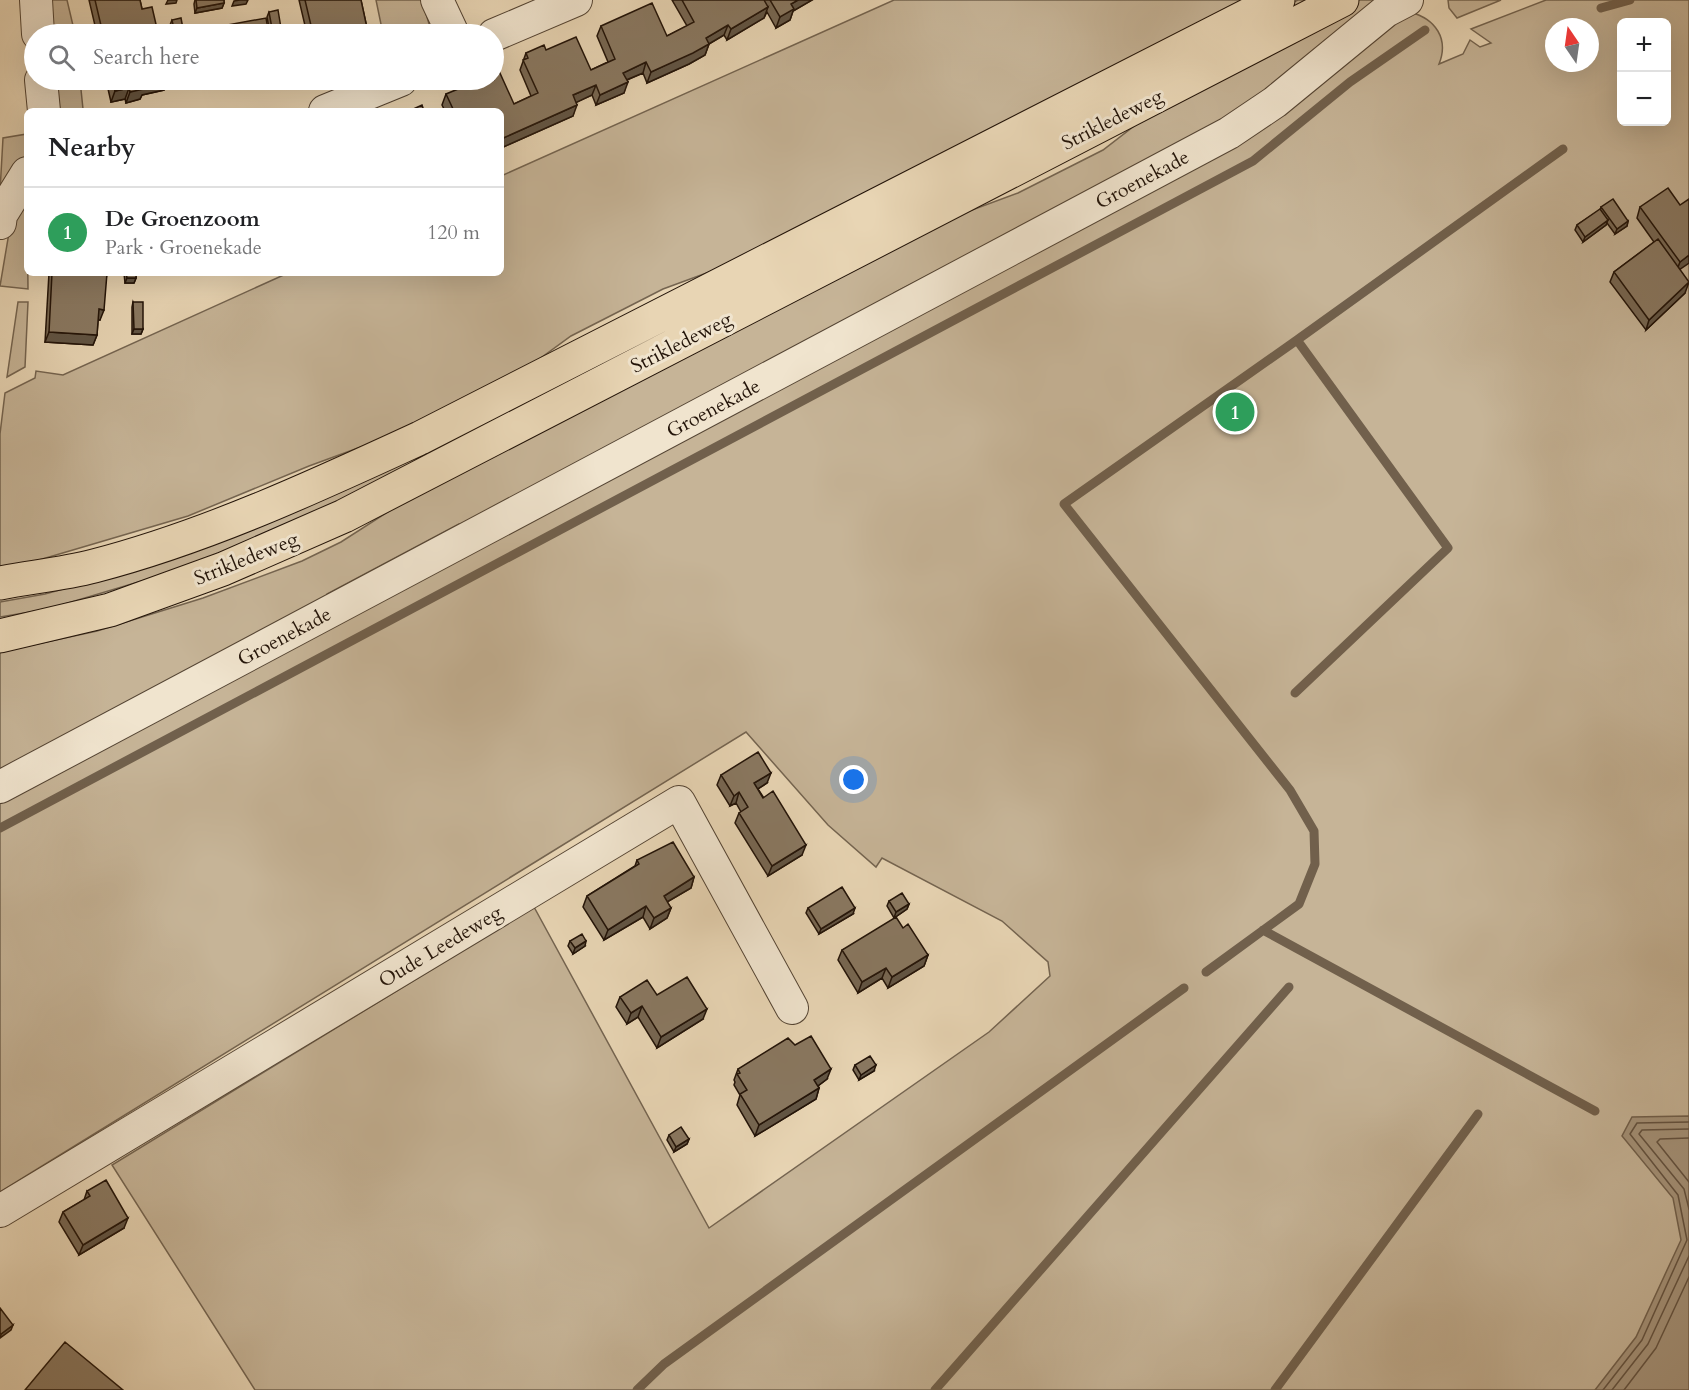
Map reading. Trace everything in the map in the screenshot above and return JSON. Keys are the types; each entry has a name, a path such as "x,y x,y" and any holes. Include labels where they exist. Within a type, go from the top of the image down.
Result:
{"main road":[{"name":"Strikledeweg","path":"0,583 94,566 216,526 368,462 420,438 1278,0"},
{"name":"Strikledeweg","path":"0,636 110,610 223,569 344,516 1342,0"}],"street":[{"path":"36,0 37,24"},
{"path":"437,0 448,24"},
{"path":"504,31 576,0"},
{"name":"Groenekade","path":"0,787 1229,133 1275,102 1386,11 1407,0"},
{"path":"42,90 44,108"},
{"path":"331,108 376,90"},
{"path":"0,223 1,215 24,178"},
{"name":"Oude Leedeweg","path":"0,1211 679,802 792,1008"}],"shaded area":[{"path":"48,0 67,0 73,24 49,24"},
{"path":"376,0 422,0 429,24 381,24"},
{"path":"894,0 1256,0 761,253 663,289 571,336 501,387 440,418 309,466 188,516 39,560 0,568 0,434 5,393 35,378 36,371 63,375 281,276 504,276 504,175"},
{"path":"1298,0 1321,0 414,469 202,563 48,609 0,617 0,602 45,594 147,566"},
{"path":"1359,0 1387,0 1220,124 894,293 895,298 463,528 459,524 327,594 325,602 0,774 0,652 97,631 203,598 302,561 341,542 464,463 918,230 1018,193 1103,150 1164,103"},
{"path":"1448,0 1501,0 1457,18 1449,8"},
{"path":"1546,0 1689,0 1689,1390 255,1390 112,1165 534,907 709,1228 989,1032 1050,976 1048,962 1002,921 882,858 876,867 828,825 746,732 0,1192 0,799 1224,148 1410,12 1427,20 1438,31 1442,46 1439,64 1463,54 1470,40 1480,47 1491,43 1471,29"},
{"path":"54,90 81,90 83,108 55,108"},
{"path":"24,134 24,164 0,191 3,138"},
{"path":"24,201 24,276 28,276 28,289 0,286 12,215"},
{"path":"18,302 28,302 25,367 7,377"}],"water":[{"path":"1689,1116 1689,1390 1595,1390 1636,1337 1681,1240 1673,1198 1622,1136 1632,1117"}],"building":[{"path":"95,0 140,0 142,9 152,7 156,24 101,24"},
{"path":"196,0 224,0 224,3 197,8"},
{"path":"305,0 361,0 366,24 311,24"},
{"path":"682,0 764,0 768,7 731,29 728,25 706,38 709,44 693,53 651,72 646,62 623,73 628,82 600,95 596,85 573,95 577,105 504,138 504,108 453,108 446,94 456,90 504,90 504,82 514,104 538,93 523,60 528,58 526,53 544,45 546,50 576,37 591,70 615,59 601,26 652,3 667,36 694,22"},
{"path":"770,0 798,0 791,4 794,9 780,17"},
{"path":"278,10 280,24 271,24 269,12"},
{"path":"181,18 182,24 173,24 172,20"},
{"path":"266,18 267,24 233,24"},
{"path":"1668,188 1680,205 1689,199 1689,255 1680,262 1640,207"},
{"path":"1613,199 1628,221 1617,229 1601,207"},
{"path":"1600,209 1608,220 1585,237 1577,225"},
{"path":"1658,239 1689,282 1649,320 1614,272"},
{"path":"52,276 107,276 104,310 99,309 97,335 49,332"},
{"path":"133,302 143,302 143,329 134,329"},
{"path":"758,752 771,773 754,783 763,798 773,791 806,845 772,866 739,813 748,807 739,792 734,796 721,775"},
{"path":"673,842 694,877 664,896 671,908 654,918 646,906 608,930 587,896 639,864 637,860"},
{"path":"842,887 855,908 821,929 808,908"},
{"path":"902,893 909,904 896,912 889,901"},
{"path":"896,917 903,928 908,924 928,955 892,977 886,968 862,982 842,950"},
{"path":"582,934 586,941 575,948 570,941"},
{"path":"687,977 707,1009 661,1037 642,1006 631,1013 620,997 647,980 657,995"},
{"path":"811,1036 831,1069 814,1080 819,1088 759,1125 740,1094 747,1090 737,1074 740,1073 738,1069 788,1038 795,1045"},
{"path":"870,1056 876,1065 861,1075 855,1065"},
{"path":"681,1127 689,1139 676,1147 669,1135"},
{"path":"106,1180 128,1218 83,1245 63,1212 90,1196 87,1191"},
{"path":"0,1308 13,1325 1,1334 0,1333"},
{"path":"65,1342 123,1390 25,1390"}],"waterway":[{"path":"1601,8 1630,0"},
{"path":"0,828 1253,161 1350,82 1425,30"},
{"path":"1295,693 1448,548 1297,340 1563,149"},
{"path":"1206,972 1299,904 1315,864 1314,831 1290,790 1064,504 1297,340"},
{"path":"1263,930 1595,1111"},
{"path":"935,1390 1289,987"},
{"path":"637,1390 664,1364 1184,988"},
{"path":"1275,1390 1478,1114"}],"place":[{"name":"De Groenzoom","path":"1235,412"}]}
